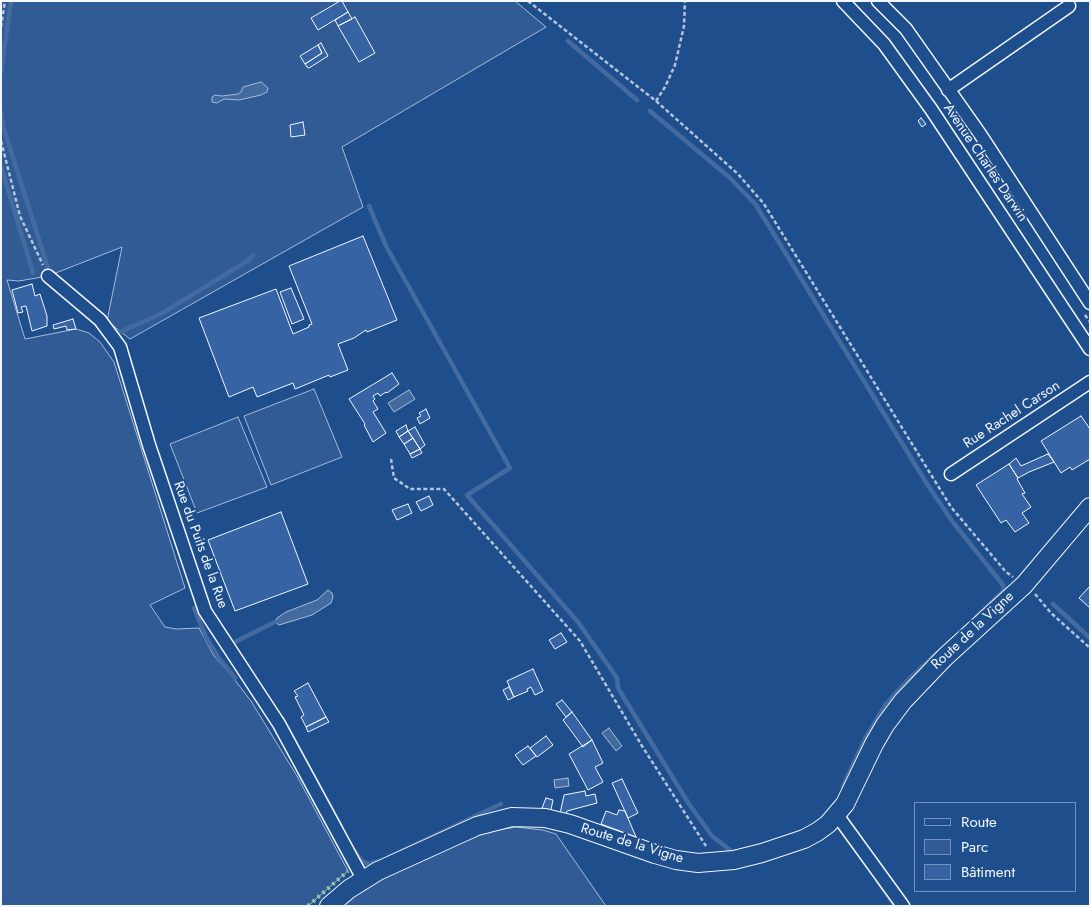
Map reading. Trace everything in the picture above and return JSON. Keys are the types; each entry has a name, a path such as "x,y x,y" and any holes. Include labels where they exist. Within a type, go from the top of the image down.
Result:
{"street":[{"name":"Avenue Charles Darwin","path":"844,1 884,44 931,109 1090,349"},
{"name":"Avenue Charles Darwin","path":"878,1 906,30 980,134 1090,303"},
{"path":"948,90 1069,6"},
{"name":"Rue du Puits de la Rue","path":"48,276 100,320 120,347 149,445 205,611 279,724 363,879"},
{"name":"Rue Rachel Carson","path":"951,474 1090,382"},
{"name":"Route de la Vigne","path":"332,903 363,879 463,832 495,820 512,817 545,818 570,824 655,854 676,860 698,863 717,862 762,853 804,839 828,824 837,815 852,792 884,726 903,701 940,662 1024,585 1090,507"},
{"path":"837,815 903,906"}],"path":[{"path":"1,27 6,1"},
{"path":"528,1 656,101 738,174 764,204 951,507 1006,572 1036,595 1051,613 1090,648"},
{"path":"656,101 675,65 684,26 685,1"},
{"path":"1,140 20,216 48,276"},
{"path":"391,459 394,478 410,489 444,489 580,641 642,746 717,862"}],"green space":[{"path":"1,1 515,1 546,27 342,147 363,207 130,339 107,321 122,247 48,276 19,281 7,280 25,339 76,329 89,333 100,342 114,362 185,588 150,605 165,627 176,629 199,628 214,656 251,701 297,776 348,871 308,906 1,906"},
{"path":"314,389 342,457 271,485 244,416"},
{"path":"238,417 267,487 197,513 170,444"},
{"path":"516,827 543,830 556,834 606,906 342,906 363,889 391,874 464,841 491,831"}],"shaded area":[{"path":"261,82 268,88 267,92 261,95 239,100 224,99 217,103 212,102 212,97 215,95 238,94 243,87"},
{"path":"409,390 415,399 394,412 388,403"},
{"path":"328,590 332,593 333,597 331,603 312,615 279,625 275,622 277,618 286,612 317,600"},
{"path":"609,728 622,746 616,751 602,733"},
{"path":"568,778 569,786 555,788 554,780"}],"building":[{"path":"342,1 348,12 318,30 311,18"},
{"path":"348,12 352,19 338,26 335,20"},
{"path":"355,17 375,53 359,62 338,26"},
{"path":"321,43 328,56 309,68 307,67 305,64 322,53 318,45"},
{"path":"318,45 322,53 305,64 300,56"},
{"path":"921,118 926,124 922,127 918,121"},
{"path":"303,122 305,135 291,137 290,125"},
{"path":"363,236 397,320 367,332 366,330 354,338 338,344 348,370 330,377 329,375 295,389 293,383 257,397 253,387 229,397 199,318 276,289 293,334 309,327 312,324 289,266"},
{"path":"32,284 35,296 40,294 47,316 47,326 32,331 26,306 21,307 23,312 18,313 12,290"},
{"path":"291,288 304,319 292,324 280,292"},
{"path":"73,319 76,329 67,330 66,326 54,329 53,325"},
{"path":"392,373 399,384 387,393 380,396 378,393 373,396 375,399 373,401 378,409 373,412 386,433 373,442 365,424 349,399"},
{"path":"426,409 430,418 420,424 417,418 421,416 419,413"},
{"path":"1081,416 1090,429 1090,459 1072,470 1070,467 1061,473 1041,441"},
{"path":"406,425 408,431 399,437 396,431"},
{"path":"415,427 425,445 420,449 408,431"},
{"path":"408,431 413,438 404,444 399,437"},
{"path":"413,438 420,449 410,454 404,444"},
{"path":"420,449 422,453 412,458 410,454"},
{"path":"1048,454 1054,462 1018,478 1009,464 1016,458 1021,466"},
{"path":"1009,464 1025,493 1022,494 1031,507 1022,513 1029,523 1015,532 1006,520 1001,523 976,485"},
{"path":"429,496 433,505 421,511 416,502"},
{"path":"408,504 412,513 397,520 392,510"},
{"path":"281,512 308,584 235,611 208,540"},
{"path":"1090,586 1090,608 1079,598"},
{"path":"561,633 567,642 555,649 549,640"},
{"path":"533,669 543,691 535,695 531,687 527,689 528,691 514,697 507,681"},
{"path":"308,683 326,717 306,727 301,717 304,715 295,697 298,696 294,691"},
{"path":"509,687 514,697 508,700 503,690"},
{"path":"562,700 572,712 566,717 556,704"},
{"path":"572,712 592,740 583,747 563,720"},
{"path":"326,717 329,722 308,732 306,727"},
{"path":"546,736 553,745 537,757 530,748"},
{"path":"592,740 603,763 595,767 603,782 588,790 569,754"},
{"path":"528,746 536,756 523,765 515,755"},
{"path":"622,779 638,813 628,818 612,783"},
{"path":"585,791 586,796 595,794 597,803 567,811 566,815 560,814 564,795"},
{"path":"546,798 553,800 551,810 542,808"},
{"path":"619,810 625,811 636,837 601,824 606,811 617,815"}],"waterway":[{"path":"1,73 11,1"},
{"path":"568,41 637,100"},
{"path":"650,111 729,177 756,205 927,484 952,521 1003,585 1004,590 977,616"},
{"path":"1,112 3,126 48,268"},
{"path":"1,166 33,273"},
{"path":"369,206 386,246 510,468 467,495 578,622 617,678 618,688 689,804 712,836 730,850"},
{"path":"114,332 118,333 161,314 249,260 253,255"},
{"path":"1053,604 1090,638"},
{"path":"194,608 206,637 218,657 235,678"},
{"path":"231,644 275,622"},
{"path":"843,786 866,737 886,704 936,654"},
{"path":"282,718 341,826"},
{"path":"389,857 501,804"},
{"path":"355,852 363,862 369,864 379,861"},
{"path":"878,882 895,906"}],"hedge":[{"path":"308,906 348,871"}]}
